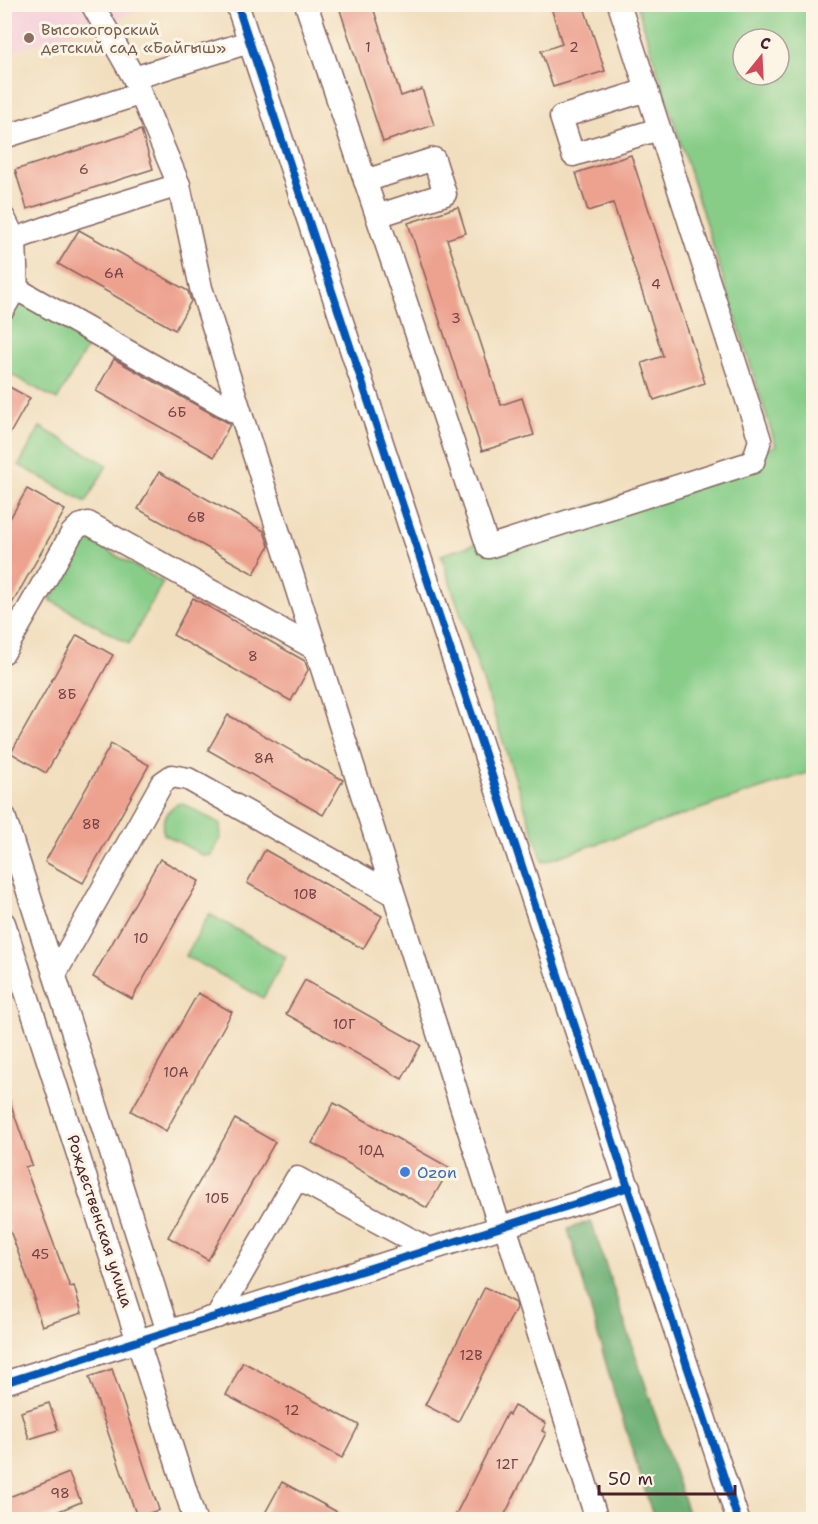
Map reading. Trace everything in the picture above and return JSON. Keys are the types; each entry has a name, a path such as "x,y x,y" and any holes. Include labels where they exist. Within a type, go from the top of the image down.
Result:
{"street":[{"path":"92,4 136,86 179,185 201,288 393,894 597,1520"},
{"path":"237,4 738,1520"},
{"path":"306,4 488,547 753,462 760,440 619,4"},
{"path":"4,137 249,42"},
{"path":"647,90 561,117 573,155 659,129"},
{"path":"365,181 434,159 445,194 377,216"},
{"path":"10,241 79,216 179,185"},
{"path":"4,218 10,241 11,300"},
{"path":"11,300 22,292 241,415"},
{"path":"4,652 72,533 79,526 88,523 316,649"},
{"path":"55,974 162,783 172,776 188,779 393,894"},
{"path":"4,816 168,1332"},
{"name":"Рождественская улица","path":"4,923 195,1520"},
{"path":"217,1317 297,1178 430,1250"},
{"path":"4,1383 629,1187"}],"shaded area":[{"name":"Высокогорский детский сад «Байгыш»","path":"5,5 145,5 146,9 5,54"}],"green space":[{"path":"637,5 813,5 813,771 543,862 441,555 776,446"},
{"path":"17,299 91,340 57,400 5,371 5,321"},
{"path":"40,427 107,465 86,502 19,465"},
{"path":"85,538 163,582 129,644 50,600"},
{"path":"182,803 220,824 221,838 211,855 204,856 164,834 163,824 166,815 177,804"},
{"path":"209,914 286,957 263,998 186,956"},
{"path":"591,1221 690,1519 654,1519 614,1392 568,1229"}],"building":[{"path":"338,4 372,4 401,96 422,89 434,125 383,142"},
{"path":"550,4 583,4 605,71 553,87 541,51 562,44"},
{"path":"141,130 153,169 27,209 15,170"},
{"path":"631,155 705,383 654,400 642,363 663,356 613,203 588,211 576,173"},
{"path":"458,207 466,233 447,239 501,405 522,398 534,435 482,451 408,223"},
{"path":"79,230 188,291 191,301 175,330 58,264"},
{"path":"114,359 230,424 214,457 96,391"},
{"path":"4,384 30,398 4,444"},
{"path":"159,472 264,531 269,546 254,574 138,509"},
{"path":"27,489 65,510 4,618 4,529"},
{"path":"193,598 305,661 308,670 291,701 173,635"},
{"path":"77,635 113,655 46,773 11,753"},
{"path":"228,715 343,780 323,815 208,750"},
{"path":"111,744 149,765 83,883 45,862"},
{"path":"265,850 382,916 363,949 247,883"},
{"path":"160,859 199,881 132,999 93,977"},
{"path":"305,980 421,1045 402,1079 286,1014"},
{"path":"198,993 232,1012 166,1131 131,1111"},
{"path":"4,1094 7,1094 32,1165 25,1167 70,1287 74,1286 82,1313 42,1326 33,1299 35,1299 4,1214"},
{"path":"334,1103 450,1168 427,1208 312,1143"},
{"path":"235,1119 275,1142 208,1260 168,1237"},
{"path":"485,1287 515,1303 516,1308 458,1422 425,1405"},
{"path":"243,1362 359,1425 342,1458 226,1395"},
{"path":"112,1369 159,1510 137,1517 89,1377"},
{"path":"49,1403 58,1430 29,1439 21,1412"},
{"path":"514,1406 546,1423 542,1431 546,1433 502,1520 453,1520 507,1413 509,1415"},
{"path":"69,1473 81,1502 37,1520 4,1520 4,1499"},
{"path":"282,1482 352,1520 273,1520 264,1515"}],"cycle path":[{"path":"237,4 738,1520"},
{"path":"4,1383 629,1187"}],"place":[{"name":"Высокогорский детский сад «Байгыш»","path":"29,38"},
{"name":"Ozon","path":"405,1172"}]}
